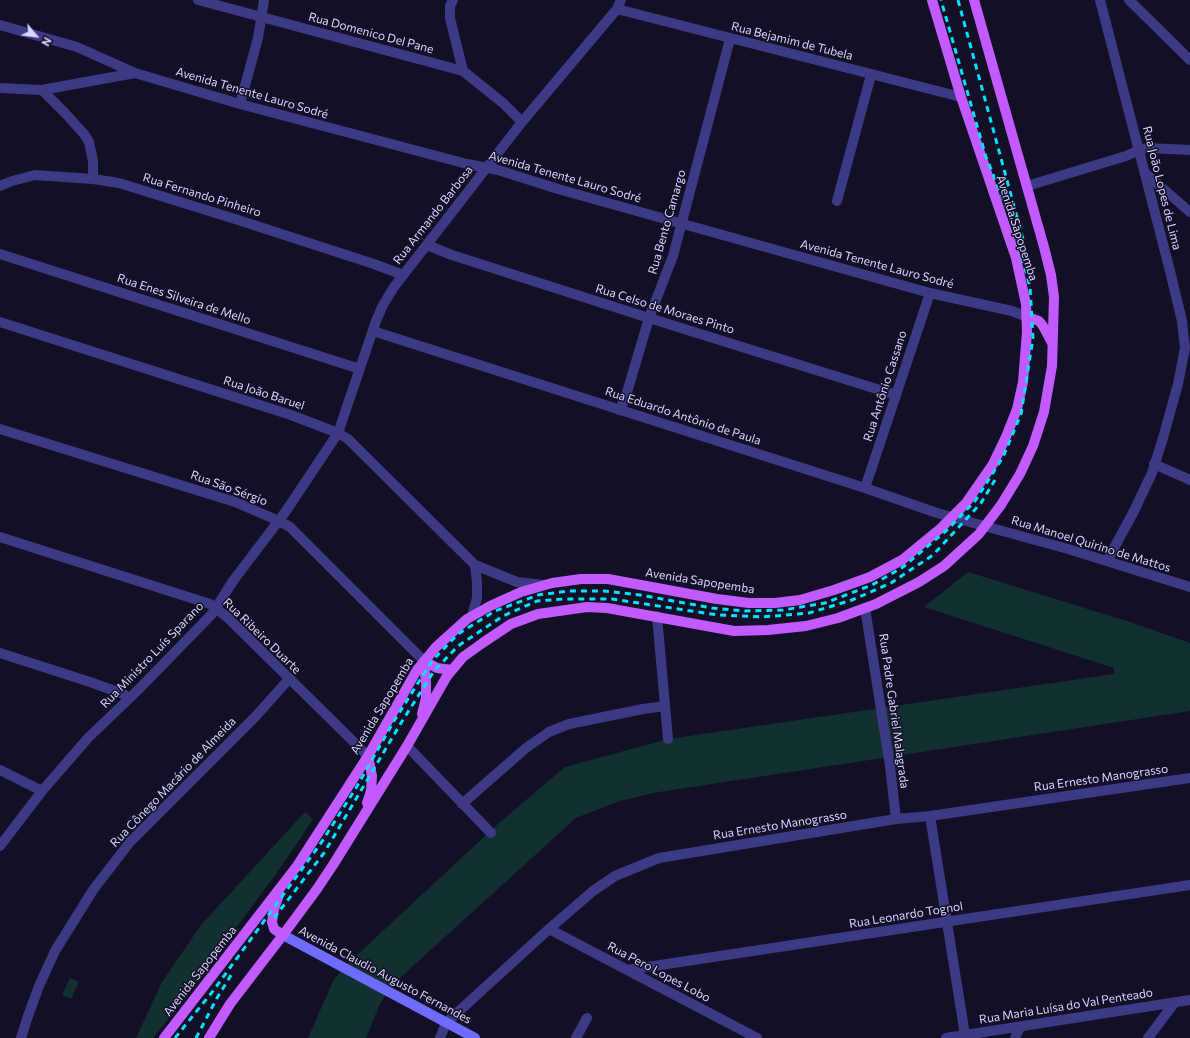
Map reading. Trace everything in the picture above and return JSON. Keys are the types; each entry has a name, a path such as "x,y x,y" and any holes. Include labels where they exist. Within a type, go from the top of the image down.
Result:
{"main road":[{"name":"Avenida Sapopemba","path":"164,1038 292,872 368,756 417,670 436,647 467,619 490,606 521,592 581,579 608,579 716,599 749,603 775,603 800,600 870,577 902,560 941,528 966,504 993,464 1017,409 1023,382 1027,316 1025,298 1016,258 961,97 932,0"},
{"name":"Avenida Sapopemba","path":"209,1038 230,1004 283,936 317,889 407,746 447,676 463,657 484,642 511,624 538,614 588,607 606,608 657,616 734,631 768,630 806,626 838,618 876,604 944,566 979,534 1001,505 1020,474 1033,446 1044,412 1052,366 1054,297 1051,275 1044,247 974,0"},
{"path":"1027,316 1040,321 1053,345"},
{"path":"424,661 437,668 452,670"},
{"path":"418,725 426,698 424,661"},
{"path":"353,832 366,806 371,791 372,776 368,756"},
{"path":"283,936 274,929 272,917 277,900 292,872"}],"street":[{"name":"Rua Domenico Del Pane","path":"198,0 463,70 522,122"},
{"path":"240,104 258,38 264,0"},
{"path":"453,0 450,6 450,18 463,70"},
{"name":"Rua João Lopes de Lima","path":"1100,0 1146,173 1187,343 1178,384 1154,464 1134,511 1107,561"},
{"path":"1129,0 1190,60"},
{"name":"Rua Bejamim de Tubela","path":"619,4 730,39 961,97"},
{"name":"Rua Armando Barbosa","path":"338,433 373,331 383,305 394,287 522,122 619,4"},
{"path":"0,25 77,47 135,73"},
{"name":"Rua Bento Camargo","path":"619,410 625,399 649,318 673,256 730,39"},
{"name":"Avenida Tenente Lauro Sodré","path":"0,88 42,90 135,73 240,104 467,164 498,170 558,189 930,293 1012,311 1027,316"},
{"path":"837,201 871,75"},
{"path":"42,90 79,128 89,142 93,161 93,179"},
{"path":"1027,186 1126,156 1147,148 1190,150"},
{"path":"1146,173 1190,212"},
{"name":"Rua Fernando Pinheiro","path":"0,186 34,175 93,179 119,184 145,191 403,275"},
{"name":"Rua Celso de Moraes Pinto","path":"427,245 452,255 896,395"},
{"name":"Rua Enes Silveira de Mello","path":"0,254 360,369"},
{"name":"Rua Antônio Cassano","path":"865,488 930,293"},
{"name":"Rua João Baruel","path":"0,322 291,415 338,433 348,439 475,565 517,582 544,586"},
{"name":"Rua Eduardo Antônio de Paula","path":"373,331 865,488 937,513 985,526"},
{"name":"Rua São Sérgio","path":"0,429 235,502 290,527 424,661"},
{"name":"Rua Ministro Luís Sparano","path":"0,846 42,791 88,738 192,636 212,614 233,581 279,521 338,433"},
{"path":"1154,464 1190,480"},
{"name":"Rua Manoel Quirino de Mattos","path":"985,526 1107,561 1190,587"},
{"name":"Rua Ribeiro Duarte","path":"0,537 210,604 227,617 368,756"},
{"path":"472,616 477,598 475,565"},
{"name":"Rua Padre Gabriel Malagrada","path":"865,608 890,766 896,819"},
{"path":"657,616 668,739"},
{"path":"0,653 90,682 130,698"},
{"name":"Rua Cônego Macário de Almeida","path":"21,1038 35,998 55,951 93,890 130,842 256,716 289,679"},
{"path":"462,804 526,748 549,732 569,724 665,706"},
{"path":"407,746 492,833"},
{"path":"0,770 42,791"},
{"name":"Rua Ernesto Manograsso","path":"440,1038 446,1023 593,891 622,873 659,858 896,819 930,816 1190,778"},
{"path":"930,816 965,1035"},
{"name":"Rua Leonardo Tognol","path":"627,970 1190,885"},
{"name":"Rua Pero Lopes Lobo","path":"549,929 757,1038"},
{"name":"Avenida Claudio Augusto Fernandes","path":"283,936 475,1038"},
{"name":"Rua Maria Luísa do Val Penteado","path":"946,1038 1190,1000"},
{"path":"1148,1038 1175,1002"},
{"path":"576,1038 587,1018"},
{"path":"1015,1038 1020,1027"}],"green space":[{"path":"968,572 1130,622 1190,643 1190,711 653,793 620,801 576,818 402,976 388,991 379,1006 366,1038 308,1038 333,981 343,968 499,823 565,767 668,739 1114,674 1114,668 924,607"},
{"path":"305,812 313,819 296,845 166,1022 153,1038 136,1038 162,982 201,925"},
{"path":"70,978 79,982 71,999 62,995"}],"railway":[{"path":"175,1038 213,991 321,843 356,788 394,721 432,661 458,634 495,611 538,595 569,591 604,591 640,595 712,608 745,611 783,610 825,603 872,585 903,567 947,530 975,501 1003,457 1021,414 1033,338 1030,287 1012,221 986,157 941,0"},
{"path":"958,0 1024,243"},
{"path":"274,918 324,853 401,723 434,671 458,646 503,616 537,601 564,599 612,599 718,615 762,617 809,613 852,600 891,583 933,555 981,503 995,480"},
{"path":"196,1038 217,998 233,972"}]}
